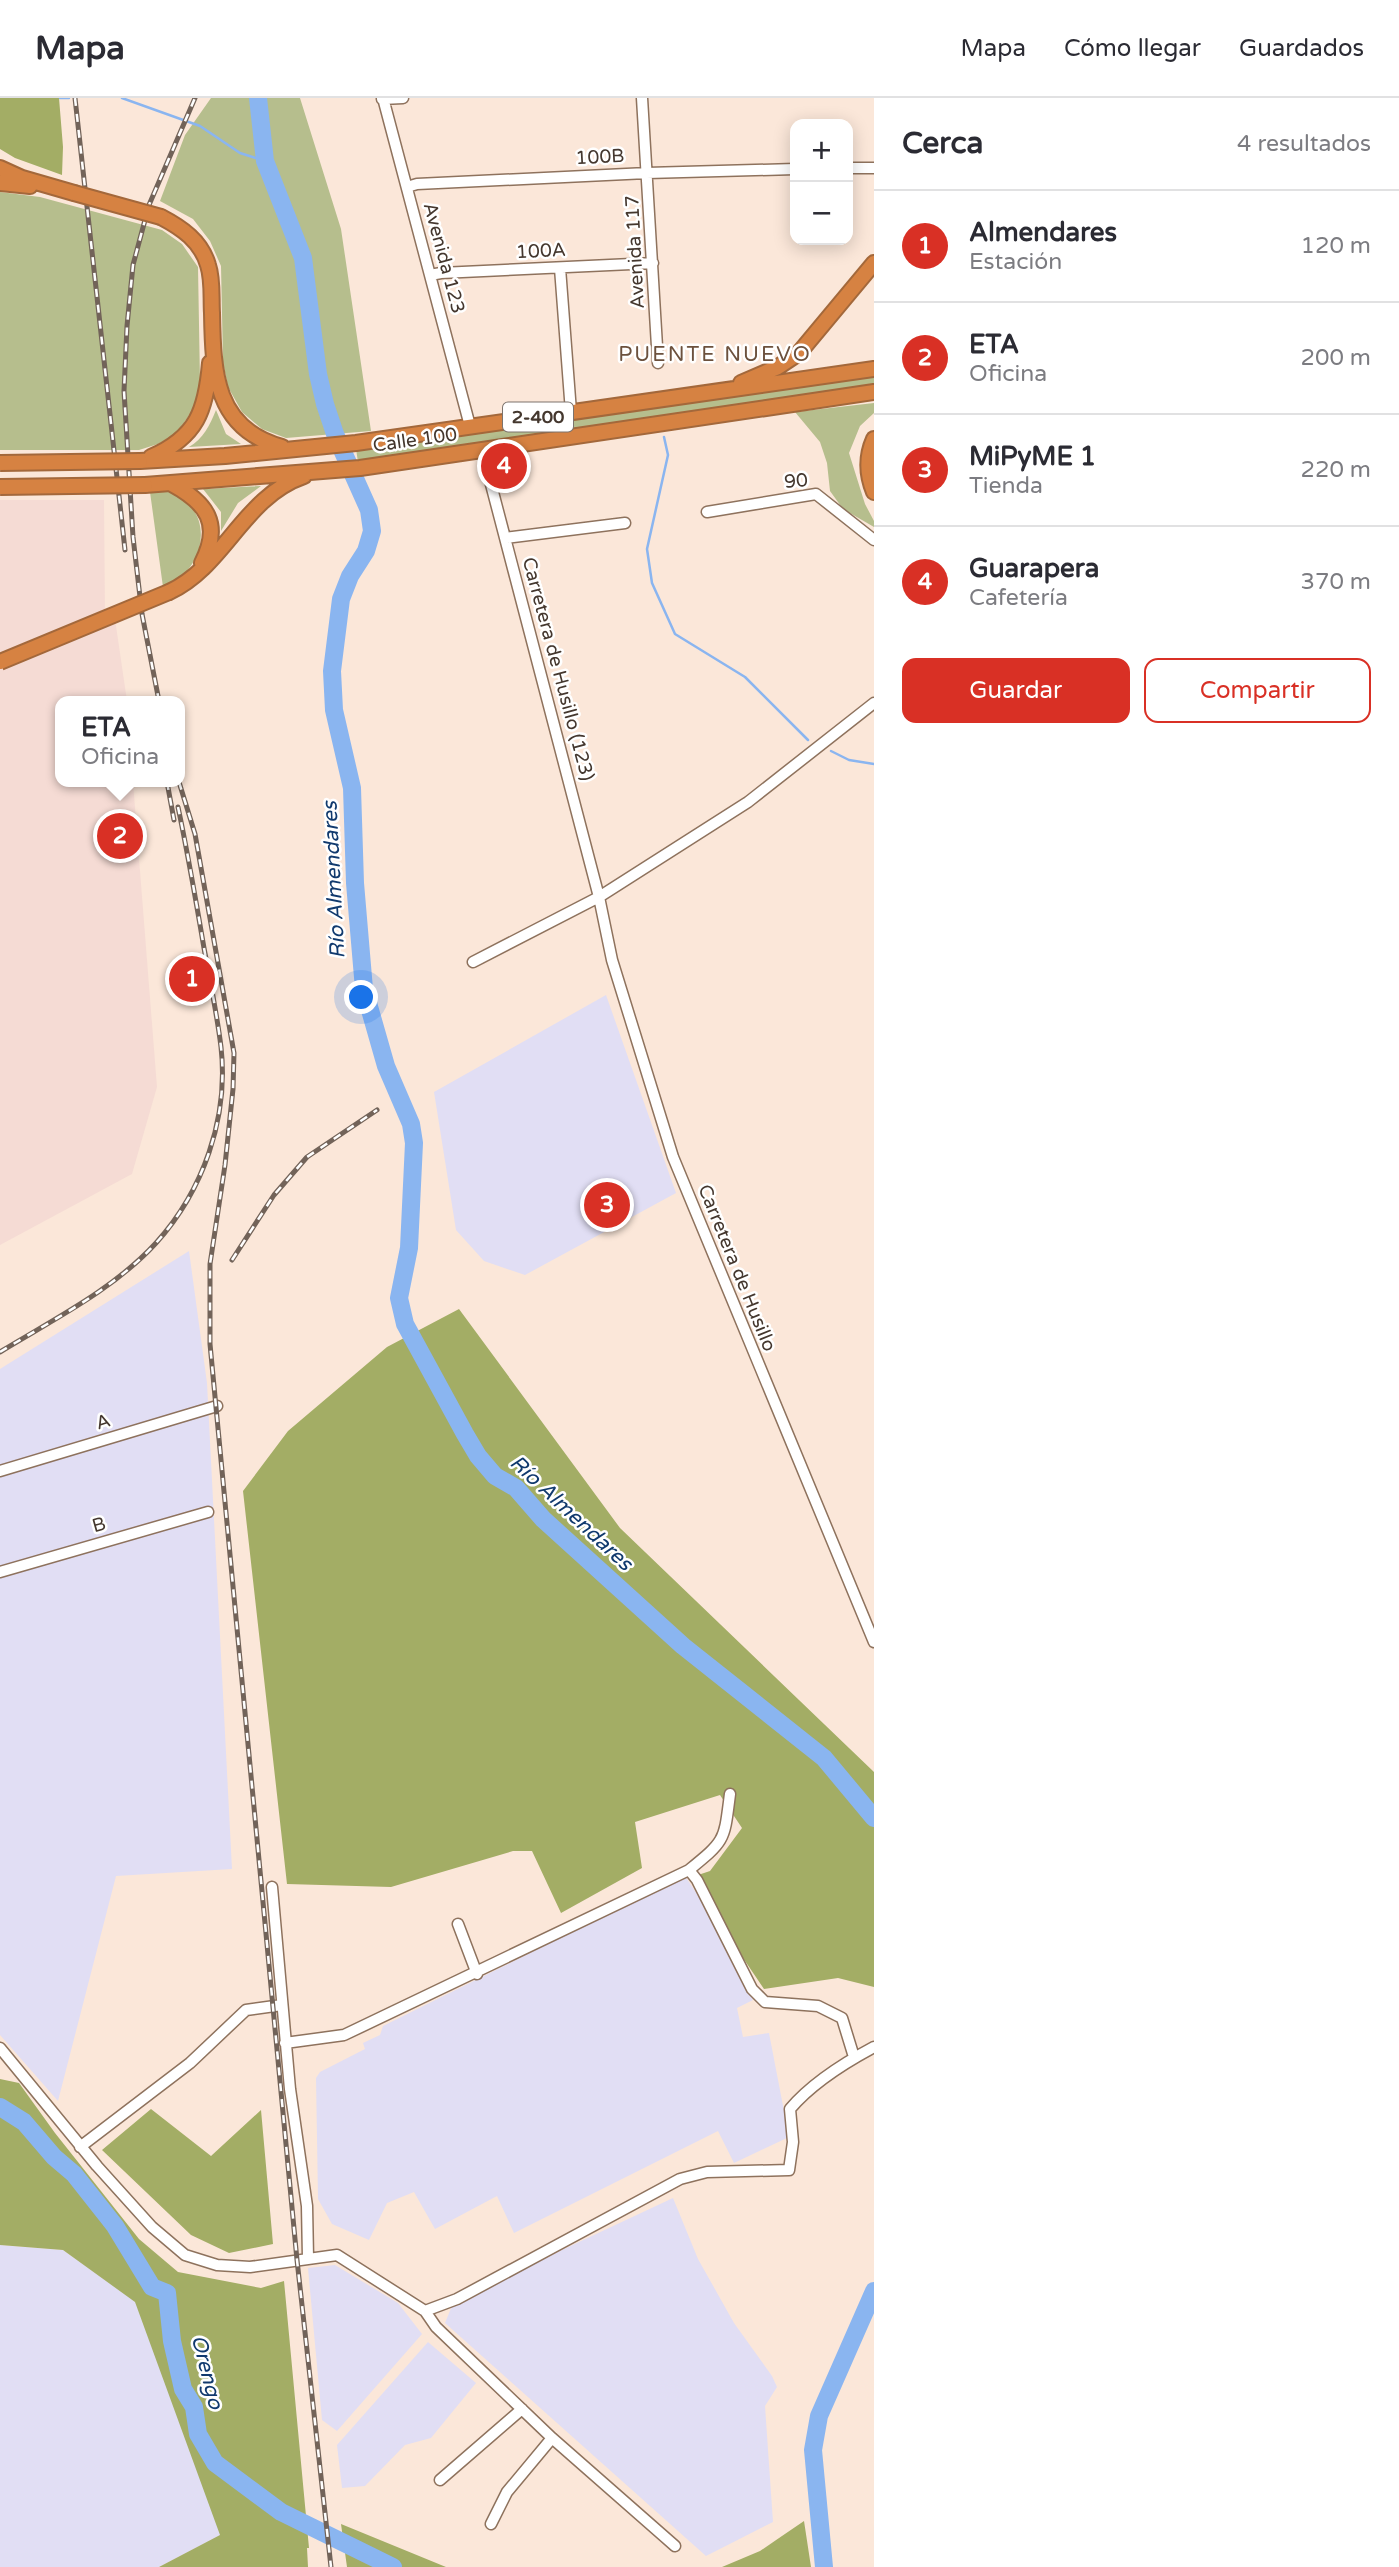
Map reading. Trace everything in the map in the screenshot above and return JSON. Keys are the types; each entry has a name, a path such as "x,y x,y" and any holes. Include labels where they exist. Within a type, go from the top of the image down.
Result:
{"highway":[{"path":"0,168 74,193 161,217 184,231 204,257 211,278 212,337 207,391 195,423 181,440 140,461"},
{"path":"0,183 74,193"},
{"path":"720,391 778,367 799,353 874,263"},
{"path":"212,337 220,388 231,414 246,432 290,450"},
{"name":"Calle 100","path":"0,463 140,461 310,448 874,369"},
{"name":"Calle 100","path":"0,487 145,485 317,472 874,392"},
{"path":"874,439 868,460 868,473 874,492"},
{"path":"0,662 169,592 195,578 266,497 297,478 317,472"},
{"path":"169,592 201,565 208,552 212,533 209,518 201,503 171,483"}],"street":[{"path":"382,99 403,98"},
{"name":"Avenida 117","path":"642,98 658,363"},
{"name":"Avenida 123","path":"382,99 470,426"},
{"path":"853,168 874,168"},
{"name":"100B","path":"407,187 417,184 647,173 790,169"},
{"name":"100A","path":"430,275 653,263"},
{"path":"560,268 565,364 571,412"},
{"name":"Carretera de Husillo (123)","path":"482,450 599,897"},
{"name":"90","path":"707,512 816,495 874,540"},
{"path":"505,538 625,523"},
{"path":"473,962 599,897 748,802 874,703"},
{"name":"Carretera de Husillo","path":"599,897 612,960 673,1157 874,1642"},
{"name":"A","path":"0,1471 217,1406"},
{"name":"B","path":"0,1572 208,1512"},
{"path":"285,2043 344,2035 689,1870 724,1837 730,1794"},
{"path":"689,1870 697,1880 752,1989 765,2002 818,2006 842,2018 855,2057"},
{"path":"272,1886 290,2089 307,2206 308,2258"},
{"path":"458,1924 477,1973"},
{"path":"80,2147 190,2063 246,2010 282,2005"},
{"path":"0,2048 80,2147 152,2227 185,2255 217,2265 250,2267 337,2255 425,2311 436,2327 552,2438 675,2546"},
{"path":"425,2311 457,2299 680,2179 707,2172 789,2170 793,2142 790,2109 811,2088 855,2057 874,2048"},
{"path":"440,2480 522,2409"},
{"path":"491,2524 507,2492 552,2438"}],"shaded area":[{"path":"0,500 104,500 105,615 0,654"},
{"path":"115,619 126,696 55,696 55,787 133,787 157,1087 132,1174 0,1245 0,667"},
{"path":"606,995 676,1193 525,1275 484,1261 456,1230 434,1092"},
{"path":"189,1251 207,1383 232,1869 116,1876 58,2101 0,2035 0,1369"},
{"path":"685,1876 713,1918 753,2000 737,2008 743,2037 769,2033 789,2137 734,2163 718,2131 514,2233 497,2196 435,2229 414,2192 387,2203 369,2240 332,2224 318,2199 316,2078 320,2072 365,2049 363,2043 380,2035 383,2026"},
{"path":"673,2198 698,2259 734,2323 777,2387 765,2406 773,2522 706,2556 445,2323 452,2306"},
{"path":"0,2245 63,2250 136,2302 221,2535 159,2567 0,2567"},
{"path":"335,2265 398,2303 422,2334 337,2431 322,2420 308,2268"},
{"path":"428,2342 476,2383 431,2438 405,2445 365,2486 342,2488 337,2445"}],"green space":[{"path":"0,98 59,98 62,175 15,158 0,149"},
{"path":"211,98 300,98 341,229 371,431 286,438 262,429 242,412 228,387 223,362 221,266 210,241 193,219 160,201 185,135"},
{"path":"0,192 40,197 162,230 182,244 198,267 200,382 194,408 177,433 158,444 139,450 0,450"},
{"path":"874,375 874,387 358,462 356,449"},
{"path":"874,403 874,413 860,426 849,453 874,527 843,509 830,491 827,463 820,442 795,412"},
{"path":"216,410 226,434 241,444 189,447 206,431"},
{"path":"261,486 238,503 221,531 221,512 203,489"},
{"path":"169,490 194,510 201,530 201,540 199,550 189,568 182,576 163,587 150,492"},
{"path":"459,1309 620,1528 874,1772 874,1987 838,1978 764,1989 689,1878 710,1871 742,1828 720,1795 635,1822 642,1868 561,1913 532,1851 513,1851 391,1887 287,1884 243,1491 288,1431 387,1347"},
{"path":"0,2079 19,2083 139,2239 178,2272 261,2288 284,2281 309,2548 308,2567 159,2567 220,2535 135,2302 63,2250 0,2245"},
{"path":"151,2109 211,2156 261,2110 273,2244 229,2253 191,2235 102,2150"},
{"path":"804,2521 811,2567 722,2567 760,2551"},
{"path":"341,2524 446,2567 347,2567"}],"waterway":[{"path":"60,98 69,98"},
{"path":"122,98 200,126 240,153 265,161"},
{"name":"Río Almendares","path":"258,98 265,161 303,258 318,374 325,404 335,434 369,510 372,531 366,551 350,576 341,599 332,671 334,710 352,788 355,883 364,989 386,1066 411,1124 414,1143 409,1248 399,1298 405,1324 478,1456 495,1476 516,1488 543,1519 683,1646 824,1758 874,1818"},
{"path":"664,437 668,455 647,549 652,583 675,634 745,677 808,740"},
{"path":"831,751 849,760 874,764"},
{"name":"Orengo","path":"0,2107 24,2122 54,2157 74,2174 115,2226 152,2287 167,2293 172,2341 183,2389 194,2407 198,2434 215,2463 281,2512 393,2567"},
{"name":"Río Almendares","path":"824,2567 813,2450 819,2416 874,2291"}],"railway":[{"path":"75,98 125,550"},
{"path":"158,696 142,614 133,537 124,391 127,326 133,265 149,205 195,98"},
{"path":"168,787 174,820"},
{"path":"181,787 195,834 234,1053 225,1165 210,1264 210,1344 297,2260 331,2567"},
{"path":"0,1352 82,1303 139,1260 173,1223 199,1177 209,1152 221,1100 221,1047 178,807"},
{"path":"232,1260 274,1195 307,1157 377,1110"}],"place":[{"name":"Guarapera","path":"504,466"},
{"name":"ETA","path":"120,836"},
{"name":"Almendares","path":"192,979"},
{"name":"MiPyME 1","path":"607,1205"}],"district":[{"name":"PUENTE NUEVO","path":"715,354"}]}
